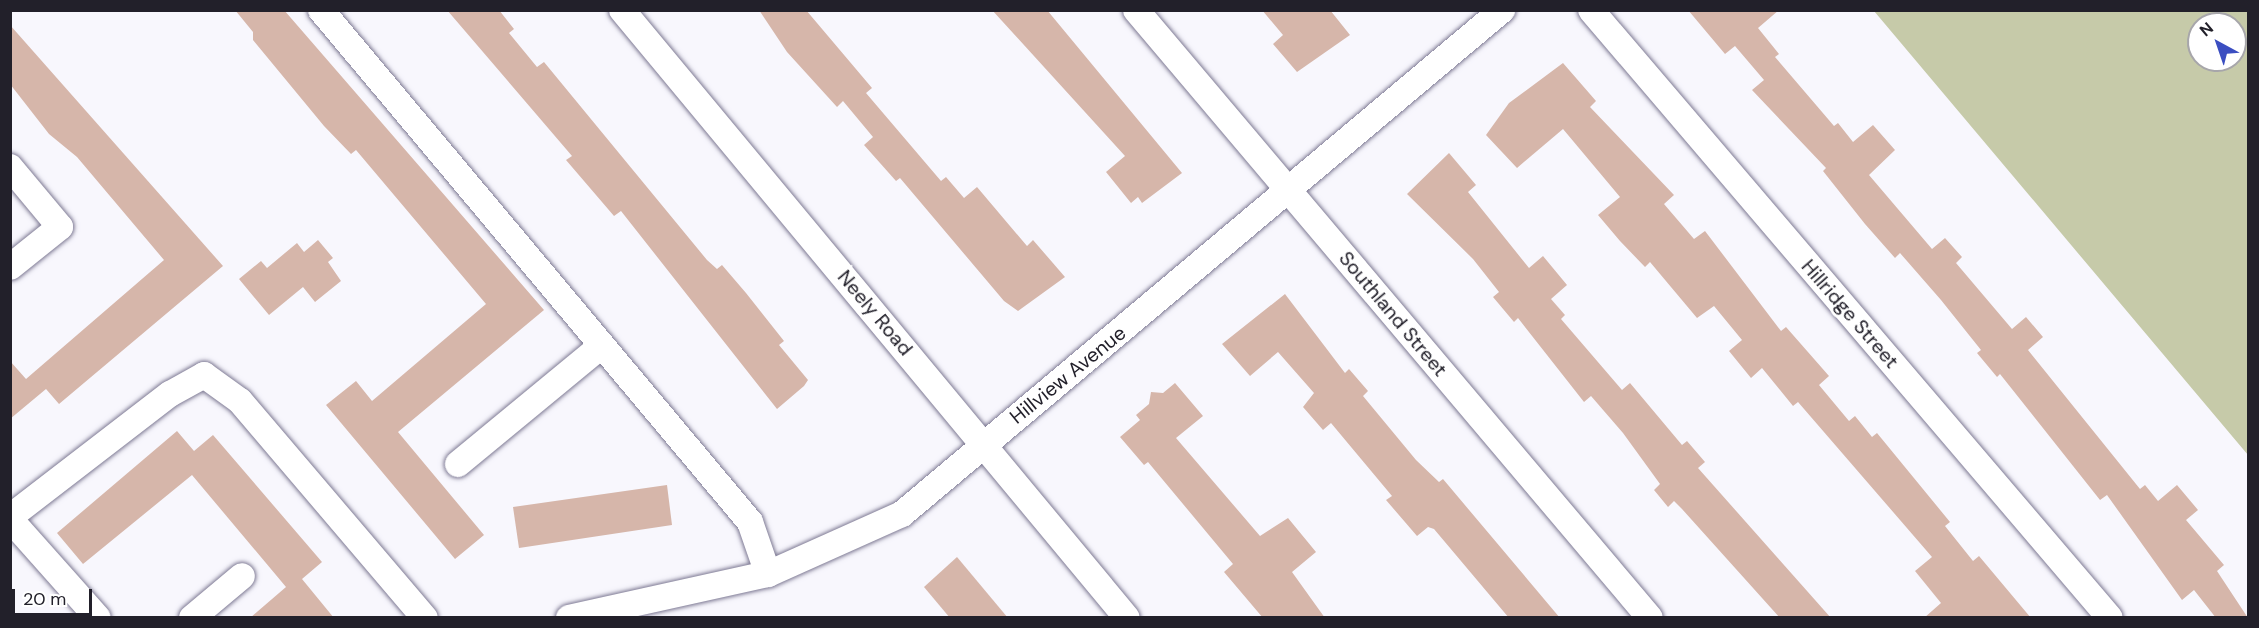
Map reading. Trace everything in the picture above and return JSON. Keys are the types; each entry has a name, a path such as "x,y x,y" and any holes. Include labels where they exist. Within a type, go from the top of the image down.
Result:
{"street":[{"path":"321,10 750,522 768,574"},
{"name":"Neely Road","path":"622,10 1127,618"},
{"name":"Southland Street","path":"1136,10 1650,618"},
{"name":"Hillview Avenue","path":"570,618 768,574 902,514 1290,192 1502,10"},
{"name":"Hillridge Street","path":"1591,10 2110,618"},
{"path":"10,167 60,227 10,267"},
{"path":"458,464 601,346"},
{"path":"98,618 10,518 170,394 204,375 240,401 425,618"},
{"path":"192,618 242,576"}],"green space":[{"path":"1874,11 2248,11 2248,455"}],"building":[{"path":"235,10 284,10 544,310 398,432 484,535 455,559 326,405 356,381 372,401 486,304 356,150 351,154 324,126 253,40 253,32"},
{"path":"447,10 499,10 514,29 509,33 537,67 544,62 707,260 717,269 722,265 746,293 784,341 779,345 808,380 804,386 777,409 621,211 614,216 566,160 572,156"},
{"path":"759,10 806,10 872,88 866,93 941,181 946,177 964,198 977,187 1027,246 1033,240 1065,277 1018,311 1004,301 900,178 896,181 864,145 873,137 843,101 837,107 787,52"},
{"path":"992,10 1047,10 1182,173 1142,203 1138,197 1131,203 1106,172 1125,156"},
{"path":"1262,10 1330,10 1350,35 1297,72 1273,44 1283,35"},
{"path":"1688,10 1779,10 1758,28 1779,54 1775,57 1834,126 1838,123 1853,142 1873,125 1895,150 1869,175 1932,249 1945,238 1962,257 1956,263 2012,329 2026,317 2043,337 2028,350 2140,489 2145,485 2158,501 2177,485 2198,510 2186,520 2224,565 2217,571 2248,618 2216,618 2194,590 2182,600 2107,495 2100,500 2000,374 1997,377 1977,353 1981,350 1941,300 1900,253 1895,258 1823,171 1826,168 1752,90 1764,80 1735,46 1725,54"},
{"path":"10,25 223,266 59,404 46,389 10,419 10,361 26,379 164,260 77,157 49,134 10,84"},
{"path":"1563,63 1596,101 1590,107 1674,195 1664,204 1694,239 1705,231 1781,331 1786,327 1829,376 1819,385 1849,421 1855,416 1872,437 1877,433 1950,522 1945,526 1973,561 1979,556 2031,618 1924,618 1941,603 1915,571 1932,557 1798,402 1793,406 1762,368 1751,378 1729,351 1742,340 1714,306 1697,318 1650,262 1645,267 1620,241 1598,215 1620,197 1563,129 1517,168 1486,135 1509,103"},
{"path":"1449,153 1476,185 1468,192 1529,268 1543,256 1567,285 1551,299 1565,315 1561,319 1622,390 1630,383 1682,445 1687,441 1705,462 1698,468 1831,618 1780,618 1674,501 1668,507 1654,490 1660,484 1623,433 1591,396 1584,402 1518,318 1514,322 1493,297 1499,292 1473,259 1407,194"},
{"path":"318,240 333,258 328,262 341,281 315,302 303,287 269,315 239,279 261,261 267,268 297,243 304,252"},
{"path":"1285,294 1345,373 1349,369 1368,391 1363,396 1416,460 1439,482 1443,479 1560,618 1509,618 1434,529 1428,527 1417,536 1386,500 1392,496 1331,423 1323,430 1303,407 1314,393 1278,352 1250,376 1222,344"},
{"path":"1175,383 1203,416 1176,438 1260,536 1288,518 1316,552 1292,572 1325,618 1263,618 1224,572 1233,564 1148,462 1144,465 1120,437 1140,420 1136,415 1149,404 1151,392 1163,393"},
{"path":"177,431 194,451 213,435 322,562 302,579 334,618 250,618 286,587 192,475 83,564 57,533"},
{"path":"667,485 672,525 519,548 513,507"},
{"path":"957,557 1008,618 950,618 924,587"}]}
